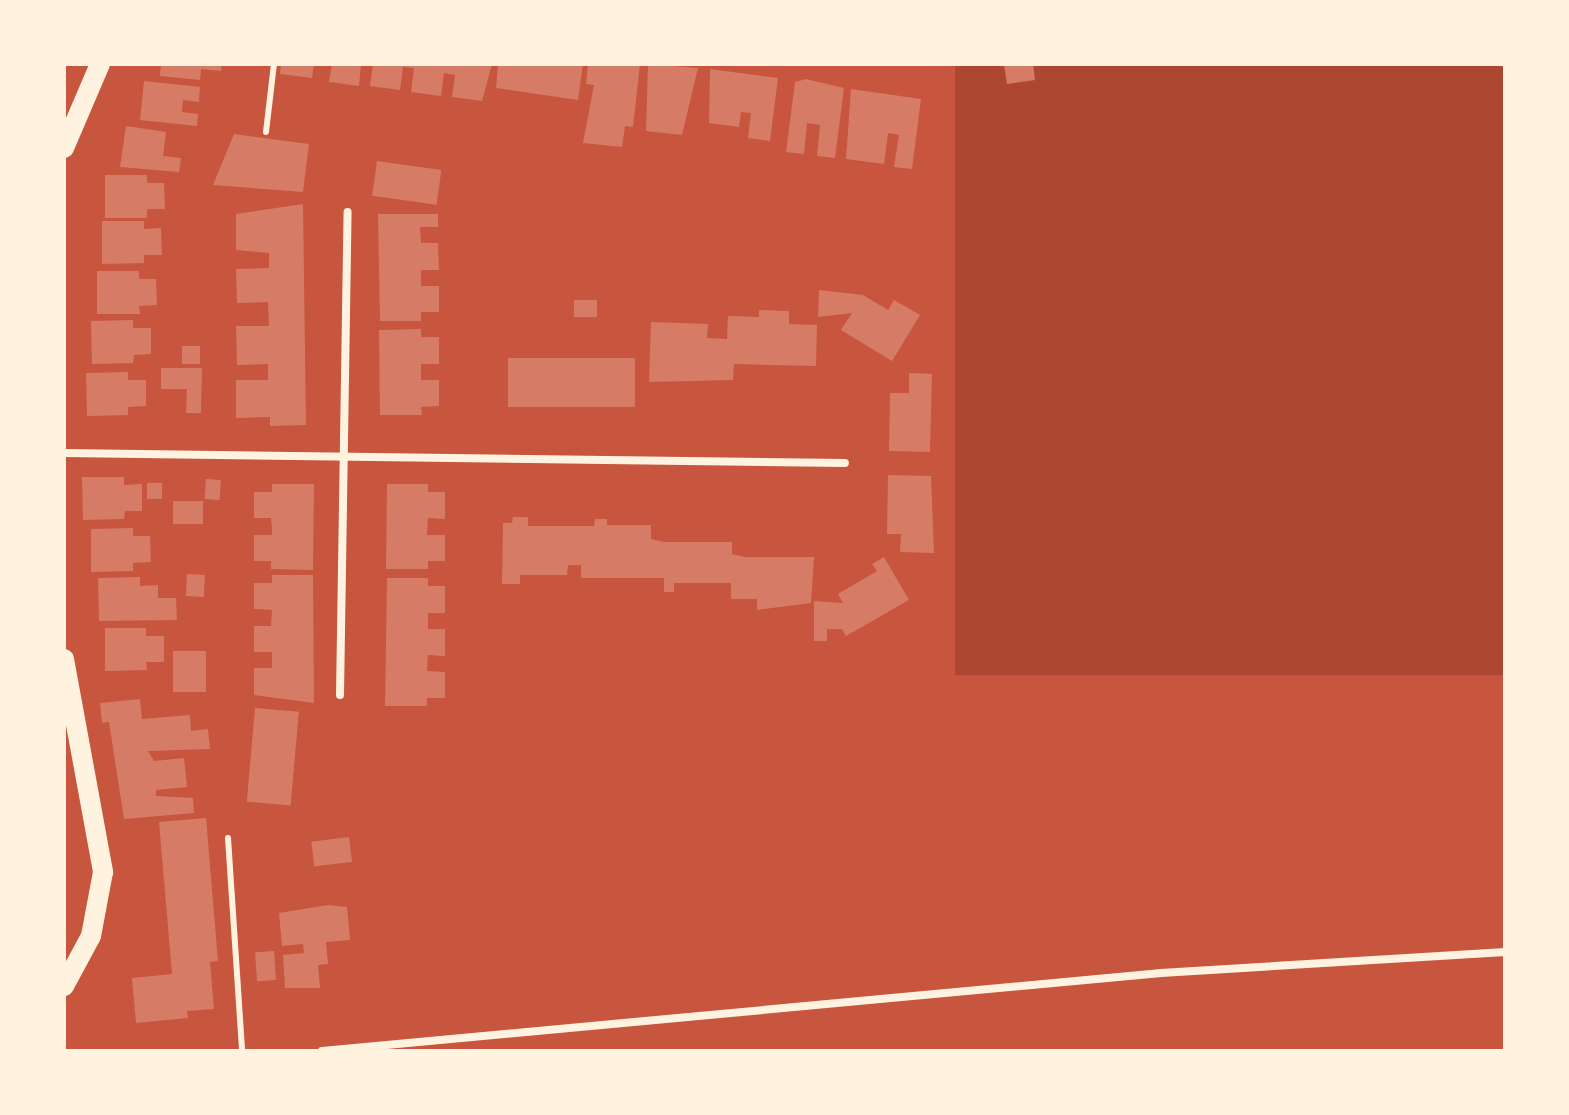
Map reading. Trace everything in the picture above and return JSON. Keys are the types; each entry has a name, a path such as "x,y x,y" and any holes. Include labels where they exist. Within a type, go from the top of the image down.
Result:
{"main road":[{"path":"64,148 100,64"},
{"path":"64,659 70,729 103,872 91,936 64,986"}],"street":[{"path":"340,695 348,212"},
{"path":"64,453 845,463"},
{"path":"322,1051 1161,973 1505,952"}],"lane":[{"path":"266,132 274,64"},
{"path":"228,838 242,1051"}],"shaded area":[{"path":"955,64 1505,64 1505,675 955,675"}],"building":[{"path":"161,64 222,64 221,71 201,69 200,80 160,76"},
{"path":"281,64 314,64 312,78 280,74"},
{"path":"332,64 361,64 359,86 329,82"},
{"path":"373,64 492,64 482,101 452,97 455,75 444,73 441,96 411,92 414,68 403,67 400,90 370,86"},
{"path":"498,64 583,64 578,100 496,88"},
{"path":"588,64 640,64 633,127 625,126 622,147 583,143 594,85 586,84"},
{"path":"648,64 698,68 682,135 646,131"},
{"path":"1004,64 1033,64 1035,80 1007,84"},
{"path":"710,69 778,78 770,141 748,138 751,113 741,112 739,127 709,123"},
{"path":"806,79 844,88 835,158 817,156 820,125 807,123 804,154 786,152 795,82"},
{"path":"144,81 200,87 199,102 183,100 182,112 198,114 197,126 140,120"},
{"path":"851,89 921,99 912,169 894,167 899,135 888,133 884,164 846,159"},
{"path":"126,126 166,132 163,156 181,158 179,172 120,167"},
{"path":"234,134 309,144 303,192 213,185"},
{"path":"377,161 441,170 436,205 372,196"},
{"path":"105,175 147,175 147,183 164,183 165,209 147,209 147,218 105,218"},
{"path":"303,204 306,425 270,426 270,417 236,418 236,380 268,380 268,364 237,365 236,326 269,326 268,302 237,303 236,269 269,268 269,253 236,250 236,214"},
{"path":"378,214 438,214 438,227 420,227 421,243 438,243 439,270 421,270 421,286 439,286 439,312 421,312 421,321 380,321"},
{"path":"102,221 144,221 144,229 161,228 162,255 144,255 144,263 102,264"},
{"path":"97,271 139,271 139,279 156,279 157,305 139,306 140,314 97,314"},
{"path":"819,290 863,295 888,310 894,300 920,315 892,361 841,330 852,313 818,317"},
{"path":"574,300 597,300 597,317 574,317"},
{"path":"759,310 789,311 789,324 817,325 816,366 734,364 733,380 649,382 651,322 708,324 707,338 727,339 728,316 759,317"},
{"path":"133,320 133,328 151,328 151,354 134,355 133,363 92,364 91,321"},
{"path":"421,329 421,337 439,337 439,364 421,364 421,380 439,380 439,406 421,407 422,415 380,415 379,330"},
{"path":"182,346 200,346 200,364 182,364"},
{"path":"508,358 635,358 635,407 508,407"},
{"path":"161,368 202,368 201,413 186,413 187,389 161,389"},
{"path":"128,372 128,380 146,380 146,406 128,407 128,415 87,416 86,373"},
{"path":"909,373 932,374 930,452 889,451 890,393 909,393"},
{"path":"888,475 931,476 934,553 900,552 901,534 887,534"},
{"path":"82,477 124,477 124,485 142,484 142,511 125,511 124,519 83,520"},
{"path":"206,479 221,480 220,500 205,499"},
{"path":"147,483 162,483 162,499 147,499"},
{"path":"272,484 314,484 313,570 271,569 271,561 254,561 254,535 272,535 272,527 271,518 254,518 254,492 272,492"},
{"path":"387,484 428,484 428,492 445,492 445,519 428,518 427,535 445,535 445,561 428,561 428,569 386,569"},
{"path":"173,501 203,501 203,524 173,524"},
{"path":"513,517 528,517 528,526 594,526 595,519 607,519 607,525 651,525 651,539 664,542 732,542 732,554 745,557 814,557 811,603 757,610 757,599 731,599 731,583 674,583 674,592 664,592 664,578 581,578 581,565 568,565 567,575 520,575 520,584 502,584 503,523 512,523"},
{"path":"133,528 133,536 150,536 151,562 133,563 133,571 91,572 91,529"},
{"path":"884,557 909,600 846,636 842,629 827,629 827,641 814,641 814,601 843,603 838,594 877,571 872,564"},
{"path":"187,574 205,575 204,597 186,596"},
{"path":"272,575 313,575 314,703 254,695 254,668 272,668 272,652 254,652 254,626 271,626 272,610 254,609 254,583 272,583"},
{"path":"140,577 140,586 158,585 158,598 176,598 177,620 99,621 98,578"},
{"path":"387,578 428,578 428,586 445,586 445,613 428,613 428,629 445,629 445,656 428,655 427,671 445,672 445,698 427,698 427,706 385,706"},
{"path":"105,628 146,628 146,636 164,636 164,662 146,662 147,670 105,671"},
{"path":"173,651 206,651 206,692 173,692"},
{"path":"140,699 142,719 190,715 191,731 208,729 210,749 148,751 154,761 184,758 187,787 156,790 156,796 193,798 194,813 124,819 109,722 102,723 100,703"},
{"path":"255,708 299,712 291,805 247,802"},
{"path":"206,818 218,961 210,962 214,1009 187,1011 188,1018 136,1023 132,978 172,974 159,822"},
{"path":"349,837 352,862 314,866 311,842"},
{"path":"328,905 347,907 350,940 326,942 328,964 318,965 320,988 285,988 283,955 304,953 303,944 282,946 279,913"},
{"path":"274,951 276,980 257,981 255,952"}]}
